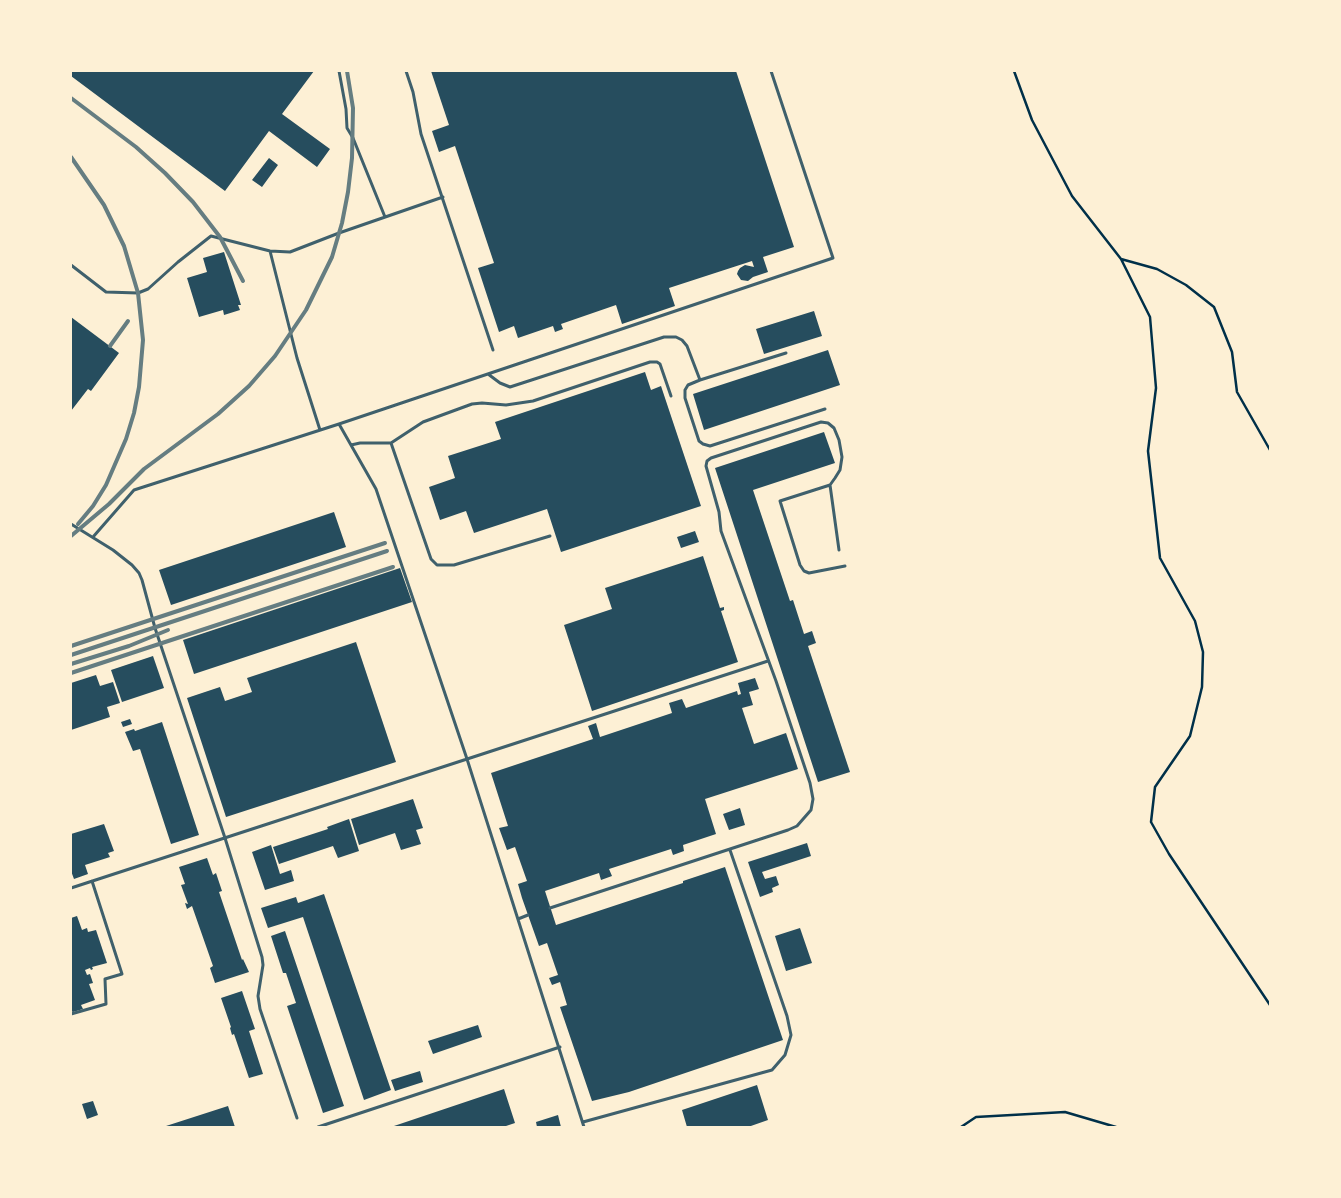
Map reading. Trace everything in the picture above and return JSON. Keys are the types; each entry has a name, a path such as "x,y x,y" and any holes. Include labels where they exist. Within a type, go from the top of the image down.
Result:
{"lane":[{"path":"339,71 346,109 347,128 353,138 385,218"},
{"path":"406,71 413,92 421,134 493,350"},
{"path":"93,537 134,490 339,424 833,258 771,71"},
{"path":"71,265 106,292 138,293 148,289 211,236 270,251 290,252 443,197"},
{"path":"270,251 297,358 320,430"},
{"path":"488,374 500,383 510,387 664,337 676,337 687,346 700,380"},
{"path":"786,353 688,385 685,390 685,398 699,441 710,446 825,409"},
{"path":"351,446 360,443 391,443 423,422 472,404 506,405 533,401 650,362 660,364 671,396"},
{"path":"550,908 730,850 797,826 806,817 813,805 810,783 776,681 721,531 719,512 706,466 707,461 711,458 821,422 828,423 834,428 839,440 842,457 840,470 830,485 780,501 800,565 804,571 809,573 845,566"},
{"path":"339,424 376,489 467,759 584,1125 772,1070 785,1054 791,1035 787,1016 730,850"},
{"path":"391,443 430,559 437,565 454,565 550,536"},
{"path":"830,485 839,550"},
{"path":"71,524 114,550 139,573 154,628 225,838 262,957 263,965 258,996 260,1009 297,1118"},
{"path":"71,888 768,661"},
{"path":"71,1014 106,1004 105,979 122,974 92,881"},
{"path":"518,918 528,916"},
{"path":"318,1127 560,1047"}],"path":[{"path":"1014,71 1032,120 1072,196 1121,259 1150,317 1156,388 1148,451 1160,558 1195,621 1203,652 1202,686 1190,736 1155,787 1150,822 1169,854 1270,1005"},
{"path":"1121,259 1157,269 1186,285 1214,307 1232,352 1237,392 1270,450"},
{"path":"961,1127 976,1117 1065,1112 1116,1127"}],"building":[{"path":"71,71 314,71 282,114 330,149 317,167 269,131 225,191 71,76"},
{"path":"431,71 736,71 794,247 763,257 768,272 753,277 748,281 741,280 737,274 740,268 745,265 754,267 752,261 669,288 675,306 622,324 616,305 561,324 563,329 555,332 553,326 518,338 514,326 499,332 478,268 494,263 455,146 439,152 432,131 449,125"},
{"path":"269,158 278,165 262,187 252,180"},
{"path":"224,252 241,305 238,305 240,310 224,315 223,310 199,317 187,278 207,272 203,258"},
{"path":"814,311 822,336 764,354 756,329"},
{"path":"71,317 119,353 91,391 88,389 71,411"},
{"path":"828,350 840,385 704,430 693,394"},
{"path":"645,372 651,390 661,386 701,506 561,552 547,509 474,533 466,511 440,520 429,487 455,478 448,456 501,439 495,422"},
{"path":"824,432 835,463 753,490 790,601 793,600 804,634 812,631 816,643 808,646 850,772 818,782 715,468"},
{"path":"334,512 346,547 171,605 159,570"},
{"path":"695,531 699,542 681,548 677,537"},
{"path":"703,556 720,608 724,607 724,610 721,611 738,662 592,711 564,625 612,609 605,588"},
{"path":"400,568 412,602 194,674 183,640"},
{"path":"356,642 396,762 226,817 187,698 220,687 225,701 252,692 247,678"},
{"path":"153,656 164,688 122,702 111,670"},
{"path":"96,675 100,686 113,682 120,703 107,707 110,717 71,730 71,683"},
{"path":"755,678 759,689 749,692 753,705 742,708 754,744 786,733 798,769 705,799 716,834 683,845 684,851 673,855 671,849 609,869 612,876 601,880 599,873 545,891 556,925 725,867 783,1040 629,1092 592,1101 560,1007 567,1005 560,982 552,985 549,978 558,975 547,943 539,946 522,898 518,884 527,881 515,847 507,850 499,828 508,826 491,773 593,739 588,726 596,723 600,737 672,713 669,703 682,699 686,708 737,691 738,695 741,694 738,683"},
{"path":"130,719 132,724 123,727 121,722"},
{"path":"162,722 199,835 171,844 140,749 133,751 125,732 134,729 135,731"},
{"path":"413,799 423,828 416,830 421,844 401,850 395,833 359,845 351,819"},
{"path":"740,808 745,825 729,830 723,814"},
{"path":"349,819 359,851 338,858 333,846 279,864 273,847 328,829 327,827"},
{"path":"104,824 114,851 108,853 110,857 85,865 88,874 74,879 71,871 71,834"},
{"path":"807,843 811,856 762,872 765,879 776,876 779,885 772,888 773,892 760,897 748,862"},
{"path":"271,845 280,874 291,870 294,881 265,890 252,852"},
{"path":"207,858 213,875 216,873 222,891 219,892 242,960 249,972 215,983 210,968 213,966 192,906 187,909 185,903 188,904 181,885 185,884 179,867"},
{"path":"324,894 391,1090 364,1100 303,917 268,928 261,908 296,897 298,903"},
{"path":"77,916 82,930 87,928 88,932 96,930 107,963 92,967 93,969 91,970 90,968 85,970 87,975 90,974 93,983 89,984 95,1000 81,1005 83,1009 73,1012 71,1011 71,918"},
{"path":"800,928 812,963 786,971 775,936"},
{"path":"285,931 344,1106 323,1113 287,1006 296,1003 286,973 283,973 271,936"},
{"path":"242,991 255,1029 249,1031 263,1074 249,1078 234,1034 232,1035 221,998"},
{"path":"478,1025 482,1037 433,1054 428,1041"},
{"path":"420,1071 423,1082 395,1091 391,1080"},
{"path":"757,1085 768,1120 748,1127 687,1127 682,1110"},
{"path":"504,1089 515,1123 503,1127 391,1127"},
{"path":"93,1101 98,1115 87,1119 82,1104"},
{"path":"228,1106 235,1127 166,1127 166,1126"},
{"path":"558,1115 561,1127 537,1127 536,1122"}],"railway":[{"path":"71,536 109,504 144,469 218,414 249,386 275,356 306,310 332,257 342,223 348,192 352,158 353,108 347,71"},
{"path":"71,98 136,147 193,202 220,237 243,281"},
{"path":"71,157 104,205 124,246 138,293 143,340 139,387 126,439 106,485 93,506 78,524"},
{"path":"110,346 128,321"},
{"path":"71,646 385,543"},
{"path":"71,655 387,551"},
{"path":"71,673 393,567"},
{"path":"71,664 129,646 168,630"}]}
